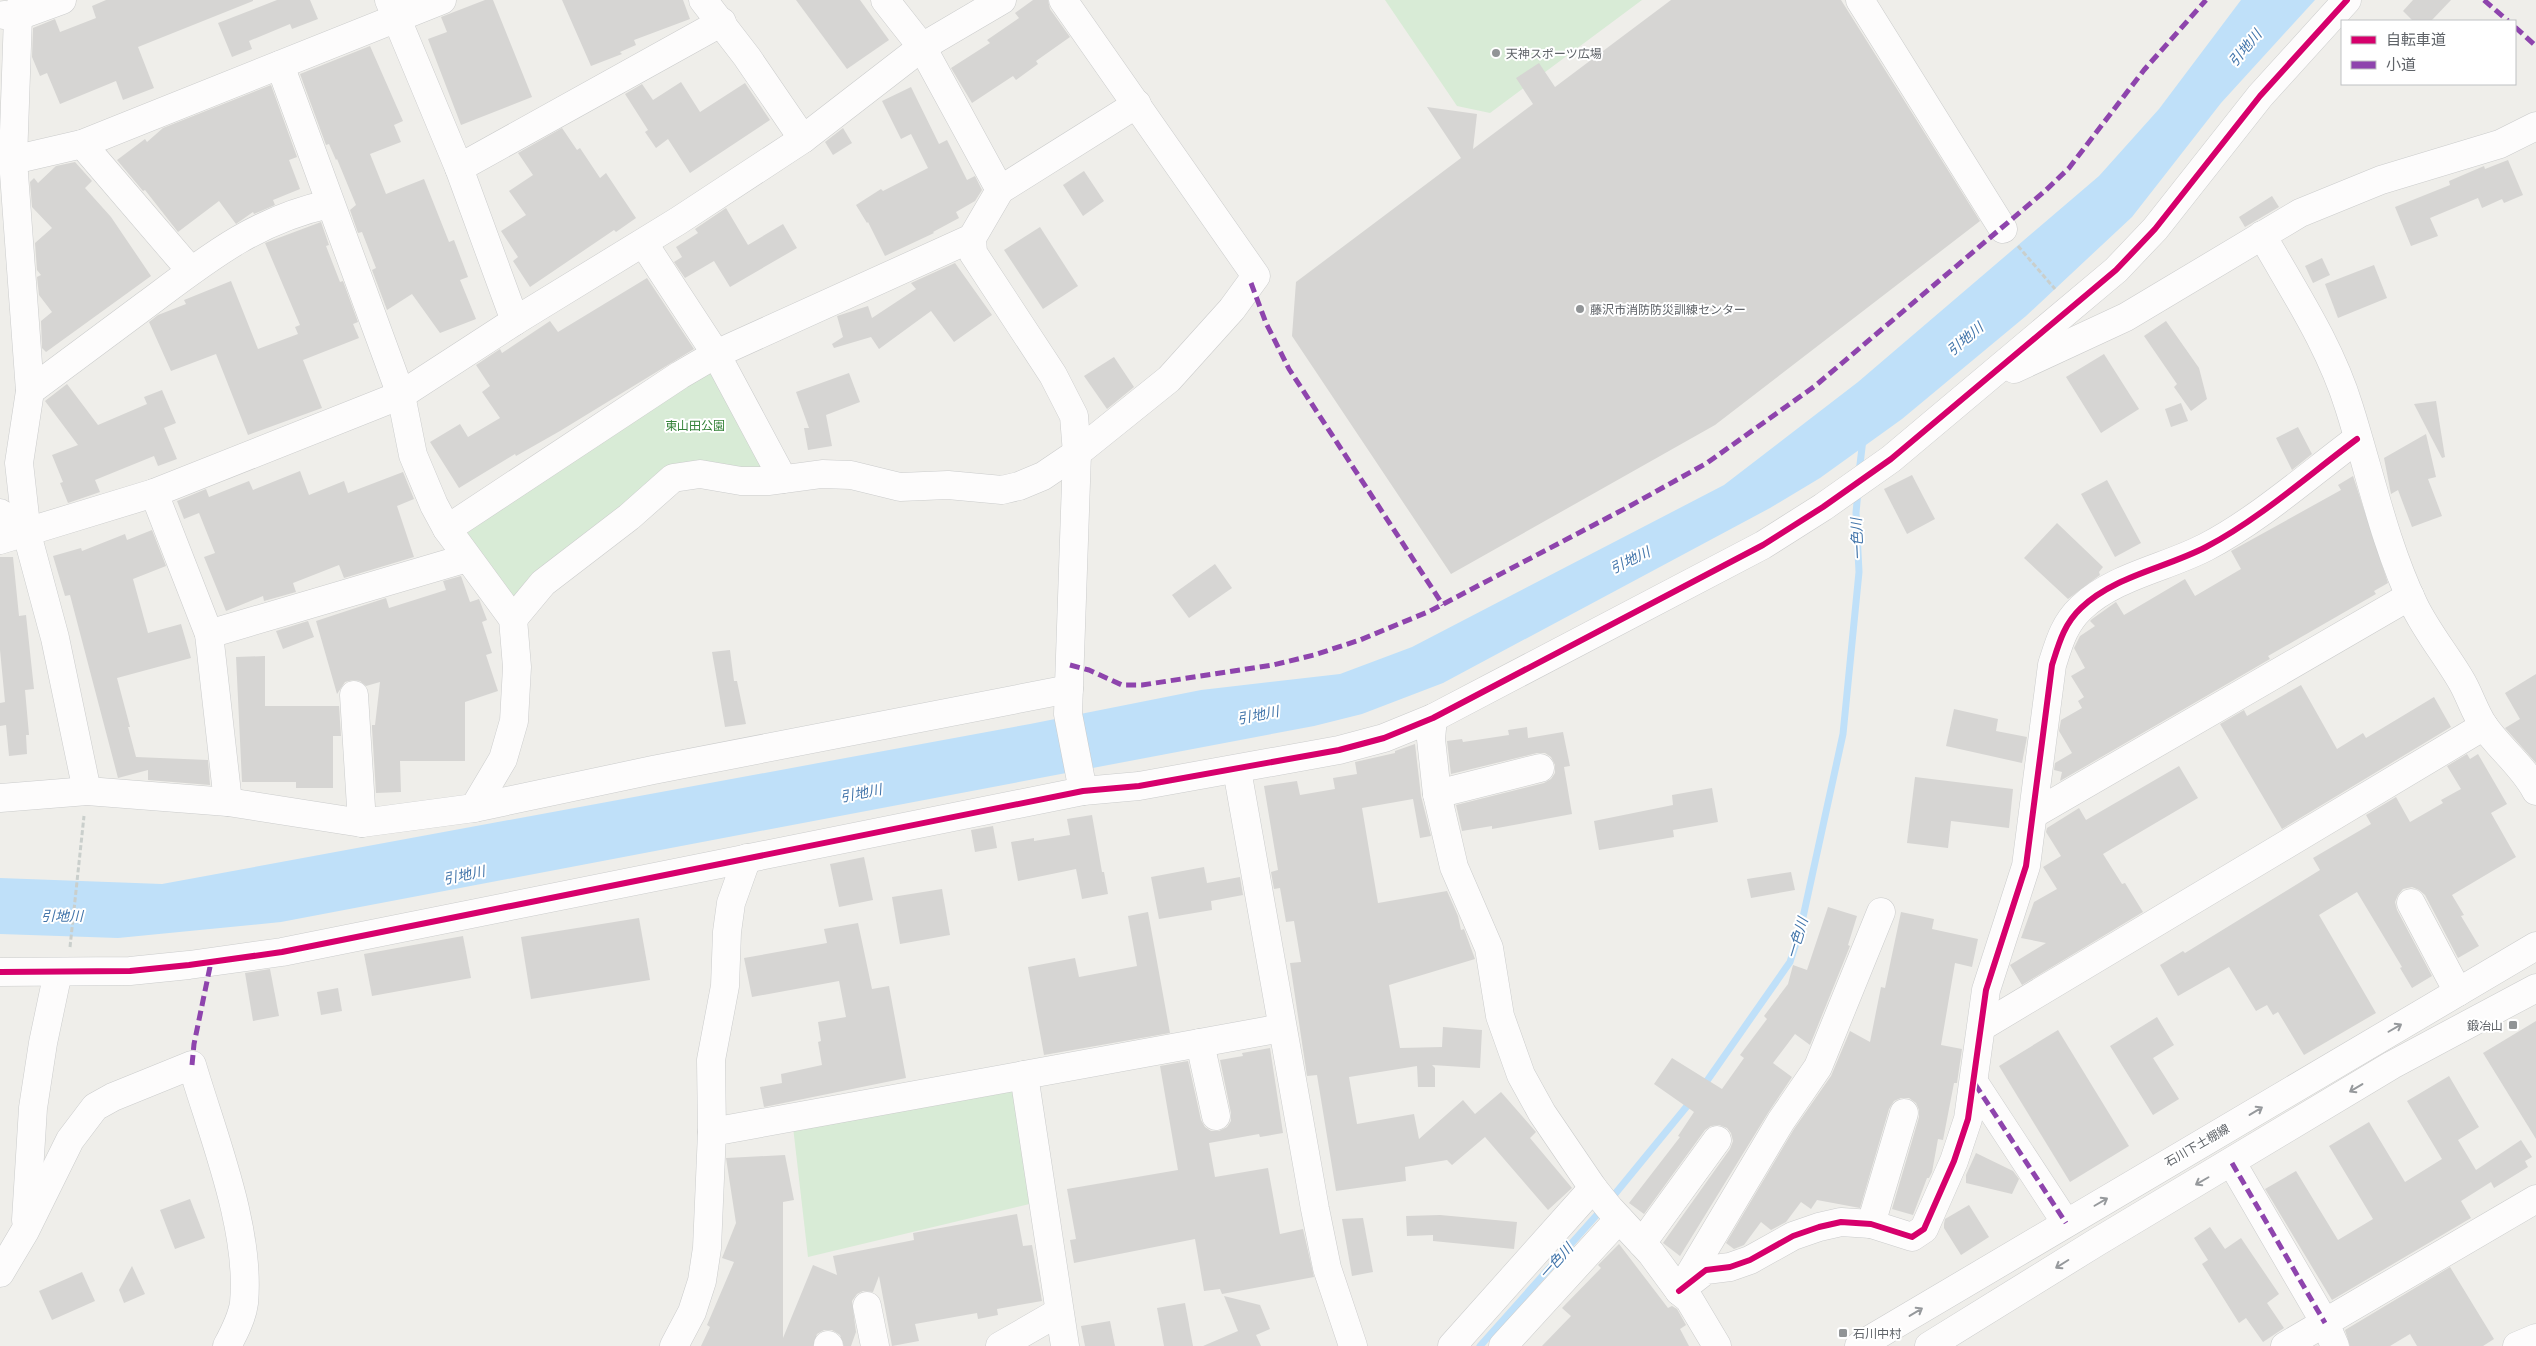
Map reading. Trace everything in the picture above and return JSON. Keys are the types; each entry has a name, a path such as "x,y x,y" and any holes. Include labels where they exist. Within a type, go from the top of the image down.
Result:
{"street":[{"path":"62,0 13,10 13,160 30,391 19,463 27,534 55,638 87,791"},
{"path":"13,160 82,144 280,66 393,9 442,0"},
{"path":"703,0 722,22 803,139"},
{"path":"885,0 922,47 1000,190"},
{"path":"0,540 27,534 154,493 401,395 516,320 644,244 803,139 922,47 1002,0"},
{"path":"514,619 543,583 629,517 673,478 700,474 741,481 783,479 822,474 851,475 900,486 948,485 1002,490 1019,486 1043,476 1077,453 1169,379 1226,316 1256,276 1063,0"},
{"path":"1860,0 2010,237"},
{"path":"0,972 64,961 149,969 282,952 747,858 1082,783 1139,786 1237,770 1338,750 1384,738 1433,718 1763,545 1844,493 1874,471 1983,383 2116,270 2155,230 2260,96 2347,0"},
{"path":"393,9 459,168 516,320"},
{"path":"459,168 722,22"},
{"path":"280,66 329,204 401,395 413,455 446,529 514,619 517,667 514,720 503,759 474,808"},
{"path":"1082,783 1068,702 1077,453 1074,416 1053,375 973,253 972,238 1000,190 1137,104"},
{"path":"1983,383 2126,317 2300,213 2345,193 2381,180 2500,144 2536,126"},
{"path":"82,144 192,270"},
{"path":"30,391 192,270 246,234 301,210 329,204"},
{"path":"2262,235 2335,368 2349,407 2387,537 2410,596 2438,646 2461,681 2484,726 2533,779"},
{"path":"446,529 680,375 716,354 972,238"},
{"path":"644,244 716,354 783,479"},
{"path":"1679,1292 1706,1270 1730,1267 1750,1260 1793,1236 1819,1226 1841,1222 1871,1224 1912,1237 1924,1229 1962,1136 1975,1084 1986,990 2026,866 2052,665 2062,633 2081,608 2108,588 2207,546 2238,527 2357,439"},
{"path":"154,493 209,634 228,802"},
{"path":"0,513 27,534"},
{"path":"209,634 467,558"},
{"path":"2034,814 2410,596"},
{"path":"354,695 362,823"},
{"path":"0,798 87,791 228,802 362,823 474,808 663,768 1068,702"},
{"path":"1433,718 1430,740 1438,794 1454,867 1488,948 1500,1016 1521,1075 1542,1113 1593,1188 1614,1214 1642,1243 1679,1292 1689,1299 1717,1346"},
{"path":"1983,1026 2484,726"},
{"path":"1438,794 1540,768"},
{"path":"1237,770 1282,1028 1327,1268 1353,1346"},
{"path":"674,1346 692,1312 702,1281 707,1248 712,1132 711,1060 725,986 728,923 731,903 747,858"},
{"path":"2410,902 2458,992"},
{"path":"1679,1292 1781,1121 1818,1067 1881,912"},
{"name":"石川下土棚線","path":"1859,1346 2536,946"},
{"path":"25,1231 33,1108 43,1043 64,961"},
{"path":"1929,1346 2097,1242 2232,1163 2392,1065 2536,988"},
{"path":"712,1132 1282,1028"},
{"path":"1200,1043 1216,1116"},
{"path":"0,1273 25,1231 70,1140 95,1108 113,1097 192,1065 231,1194 241,1245 245,1282 244,1306 237,1328 227,1346"},
{"path":"1024,1075 1065,1346"},
{"path":"1975,1084 2066,1223"},
{"path":"1871,1224 1904,1112"},
{"path":"1642,1243 1717,1140"},
{"path":"2232,1163 2330,1335"},
{"path":"1452,1346 1593,1188"},
{"path":"2285,1346 2330,1335 2536,1199"},
{"path":"1503,1346 1614,1214"},
{"path":"867,1306 875,1346"},
{"path":"1000,1346 1059,1312"},
{"path":"2517,1346 2536,1338"}],"path":[{"path":"2010,237 2056,290"},
{"path":"64,961 87,791"}],"green space":[{"name":"天神スポーツ広場","path":"1385,0 1642,0 1490,113 1457,106"},
{"name":"東山田公園","path":"716,354 783,479 700,474 513,619 447,529"},
{"path":"1024,1075 1042,1201 808,1257 792,1118"}],"water":[{"name":"引地川","path":"2241,0 2315,0 2221,103 2132,217 2026,316 1902,419 1820,478 1770,508 1443,683 1362,714 1314,726 281,922 118,938 0,934 0,878 162,884 1030,724 1201,690 1340,674 1412,647 1724,485 1858,382 2099,176 2159,109"}],"building":[{"path":"106,0 253,1 138,47 154,88 123,100 116,81 60,104 47,73 40,76 32,57 33,28 55,19 60,32 96,18 92,6"},
{"path":"277,0 310,0 318,19 292,29 290,24 249,41 252,49 232,57 218,23"},
{"path":"485,0 493,0 532,97 461,125 428,39 447,32 441,17"},
{"path":"562,0 683,0 690,19 634,40 636,45 620,52 622,54 591,66"},
{"path":"796,0 860,0 889,40 847,69"},
{"path":"1033,0 1048,0 1050,9 1070,37 1036,61 1038,64 1016,80 1013,76 972,103 951,68 990,43 987,40 1019,18 1015,13"},
{"name":"藤沢市消防防災訓練センター","path":"1671,0 1841,0 1980,221 1715,425 1451,574 1292,336 1296,282 1461,158 1427,107 1477,114 1473,149 1533,104 1516,78 1539,63 1555,87"},
{"path":"2413,0 2451,0 2432,20 2412,20 2403,11"},
{"path":"370,46 403,121 394,125 401,142 370,154 386,194 424,179 449,242 454,240 468,277 460,280 476,319 440,333 412,294 387,310 372,270 376,268 362,232 358,233 350,210 356,205 337,159 329,144 326,145 300,74"},
{"path":"681,82 700,112 745,83 770,120 690,173 668,139 656,148 645,132 648,130 625,94 642,84 653,100"},
{"path":"271,85 297,157 289,160 300,189 273,200 275,205 254,214 253,212 236,224 219,201 178,232 145,190 143,191 117,160 145,139 147,142 163,128"},
{"path":"911,87 939,144 947,140 967,180 975,176 982,190 975,201 956,212 959,218 934,233 885,256 868,222 856,205 881,189 883,191 928,168 911,134 901,139 882,101"},
{"path":"562,128 577,150 580,148 600,178 606,173 636,218 616,232 614,230 530,287 513,261 518,257 501,231 526,215 509,191 533,175 518,153"},
{"path":"843,128 852,143 833,155 825,142"},
{"path":"2508,160 2523,195 2504,203 2502,199 2482,208 2478,198 2430,218 2438,236 2411,246 2395,207 2450,185 2449,181 2484,166 2485,169"},
{"path":"75,162 92,181 85,188 111,217 151,276 46,352 42,348 41,321 52,312 39,295 37,277 41,275 37,270 35,243 52,228 32,207 30,182 34,178 38,183 56,166"},
{"path":"1084,171 1104,201 1083,216 1063,185"},
{"path":"2272,196 2279,207 2245,227 2239,217"},
{"path":"726,208 748,245 783,224 797,248 730,287 714,261 685,278 674,262 682,257 676,247 698,233 695,229"},
{"path":"321,222 329,245 326,246 340,282 343,281 358,322 353,324 359,338 303,360 322,408 248,435 216,354 171,371 149,322 158,315 186,304 184,300 231,281 258,349 298,334 295,327 300,325 265,243"},
{"path":"1040,227 1078,286 1043,309 1004,250"},
{"path":"2322,258 2330,275 2313,283 2305,266"},
{"path":"955,263 992,315 954,342 931,311 879,349 871,337 834,348 832,344 843,337 837,316 868,306 872,318 916,289 911,283"},
{"path":"2374,265 2387,298 2338,318 2325,284"},
{"path":"647,278 694,349 560,431 516,456 515,454 459,488 430,442 460,424 468,437 500,418 482,392 490,386 476,365 500,349 502,353 550,321 558,332"},
{"path":"2166,321 2199,368 2207,399 2191,411 2174,387 2177,384 2144,336"},
{"path":"2104,354 2139,409 2101,433 2066,377"},
{"path":"1114,357 1134,387 1107,409 1084,376"},
{"path":"849,373 860,402 826,415 832,446 808,450 804,428 809,428 796,392"},
{"path":"67,384 98,425 147,404 144,397 162,390 176,423 164,428 177,459 158,466 154,456 95,480 100,492 68,503 60,483 63,482 52,455 78,445 45,401"},
{"path":"2436,401 2445,457 2442,458 2414,404"},
{"path":"2181,403 2188,421 2171,427 2165,409"},
{"path":"2298,427 2312,454 2292,470 2276,438"},
{"path":"2426,434 2436,477 2428,479 2442,516 2412,527 2398,490 2391,494 2384,458"},
{"path":"300,471 309,495 344,481 348,493 403,472 414,499 397,506 414,557 344,578 339,565 293,583 296,592 264,601 263,596 226,611 204,557 215,553 199,513 184,519 177,501 206,489 209,497 249,481 253,490"},
{"path":"1912,475 1935,519 1907,534 1884,489"},
{"path":"2353,476 2388,583 2374,591 2376,594 2268,656 2270,659 2060,781 2062,772 2054,770 2055,763 2072,753 2059,731 2061,720 2082,708 2078,701 2084,697 2071,676 2085,668 2074,648 2080,636 2095,626 2090,621 2116,602 2124,615 2185,579 2195,596 2241,569 2231,551 2341,490 2338,485"},
{"path":"2107,480 2141,543 2115,557 2081,494"},
{"path":"2057,523 2103,567 2099,572 2100,575 2068,599 2024,558"},
{"path":"152,530 166,566 133,579 148,633 181,624 191,658 117,678 130,727 128,727 136,757 208,760 210,785 148,780 148,770 118,778 70,595 65,596 53,556 81,548 82,551 125,534 127,540"},
{"path":"0,557 13,557 19,616 26,615 34,689 25,690 29,735 26,735 27,754 9,756 6,725 0,726 0,703 5,702 0,650"},
{"path":"1215,564 1232,588 1189,618 1172,595"},
{"path":"461,576 470,602 479,599 487,620 482,622 492,653 486,655 498,691 465,702 465,761 400,761 401,792 376,793 372,725 375,725 380,682 366,686 360,681 345,682 337,694 316,621 386,598 389,608 446,590 443,581"},
{"path":"308,621 314,637 283,649 276,631"},
{"path":"730,650 734,681 737,681 746,724 725,727 712,652"},
{"path":"265,656 265,706 339,706 341,736 333,736 333,788 296,788 296,782 242,782 236,657"},
{"path":"2536,674 2536,763 2505,728 2520,719 2505,693"},
{"path":"2301,685 2337,749 2363,733 2366,738 2434,697 2451,727 2282,829 2220,724 2244,710 2247,716"},
{"path":"1954,709 1998,719 1996,731 2027,737 2022,763 1946,746"},
{"path":"1527,727 1528,738 1563,732 1570,766 1564,767 1572,814 1492,829 1492,826 1462,831 1456,805 1544,783 1551,779 1555,773 1555,765 1551,757 1545,753 1537,753 1451,774 1447,741 1462,739 1463,742 1509,735 1508,730"},
{"path":"1415,744 1421,796 1431,836 1420,838 1413,799 1362,808 1378,903 1447,891 1458,916 1461,930 1464,929 1475,959 1389,985 1400,1048 1442,1047 1443,1027 1482,1030 1480,1068 1432,1065 1435,1068 1435,1087 1418,1087 1417,1066 1349,1077 1357,1124 1414,1114 1419,1139 1463,1100 1475,1114 1501,1092 1536,1132 1530,1138 1572,1188 1548,1210 1485,1137 1452,1165 1447,1160 1405,1167 1406,1181 1336,1191 1317,1075 1307,1076 1290,963 1301,962 1294,921 1286,922 1280,888 1274,889 1271,872 1278,870 1264,786 1297,781 1300,795 1335,789 1333,778 1357,774 1355,762 1395,753 1395,751"},
{"path":"2467,754 2470,759 2478,754 2507,804 2491,813 2516,857 2452,895 2464,915 2461,916 2479,946 2458,958 2425,895 2412,887 2403,889 2395,902 2397,910 2432,976 2412,988 2400,968 2402,967 2357,892 2319,915 2376,1013 2304,1055 2278,1012 2273,1015 2267,1005 2256,1011 2229,967 2178,996 2160,965 2183,951 2185,953 2320,870 2313,858 2371,824 2366,815 2396,797 2410,822 2443,803 2441,800 2461,789 2447,766"},
{"path":"2179,766 2198,798 2103,854 2122,884 2125,883 2143,912 2022,985 2010,965 2046,943 2021,938 2034,902 2057,889 2043,867 2061,856 2046,832 2047,828 2079,808 2086,820"},
{"path":"1915,777 2013,789 2009,828 1951,821 1948,848 1907,843"},
{"path":"1712,788 1718,822 1673,830 1674,837 1599,850 1594,821 1673,805 1672,795"},
{"path":"1092,815 1102,872 1104,872 1108,894 1082,899 1076,869 1018,881 1011,842 1034,838 1034,841 1070,835 1067,819"},
{"path":"993,826 997,848 975,852 971,830"},
{"path":"864,857 873,900 839,907 830,864"},
{"path":"1204,867 1207,883 1240,877 1243,895 1211,901 1212,910 1159,919 1151,877"},
{"path":"1791,872 1795,890 1751,898 1747,879"},
{"path":"942,889 950,935 900,944 892,897"},
{"path":"1828,907 1857,916 1848,945 1850,946 1810,1045 1795,1034 1773,1063 1792,1077 1680,1256 1663,1243 1730,1149 1733,1141 1731,1133 1727,1128 1719,1125 1711,1126 1705,1130 1644,1214 1629,1203 1680,1137 1678,1136 1694,1112 1654,1084 1672,1058 1722,1089 1744,1058 1740,1055 1767,1019 1764,1016 1788,984 1793,965 1807,970"},
{"path":"1148,912 1170,1033 1044,1055 1028,967 1075,958 1079,977 1137,966 1128,916"},
{"path":"1901,912 1934,919 1932,929 1978,939 1972,967 1955,963 1941,1045 1962,1049 1957,1083 1954,1083 1943,1140 1938,1139 1932,1172 1929,1178 1927,1178 1913,1215 1892,1209 1919,1117 1916,1103 1909,1098 1901,1098 1894,1101 1889,1109 1860,1208 1817,1200 1811,1209 1801,1202 1786,1222 1771,1230 1761,1222 1744,1245 1734,1249 1726,1243 1794,1129 1831,1076 1850,1031 1870,1042 1881,987 1885,988"},
{"path":"639,918 650,980 531,999 521,937"},
{"path":"858,923 872,989 889,986 906,1078 764,1107 760,1087 782,1083 781,1074 822,1065 818,1042 821,1041 818,1022 846,1017 839,981 752,997 744,958 827,943 824,929"},
{"path":"463,936 471,978 372,996 364,954"},
{"path":"270,969 279,1016 253,1021 245,973"},
{"path":"338,988 342,1011 321,1015 317,992"},
{"path":"2157,1017 2174,1045 2153,1058 2179,1099 2153,1115 2110,1046"},
{"path":"2536,1021 2536,1139 2483,1053"},
{"path":"2058,1030 2129,1146 2070,1182 1999,1066"},
{"path":"1270,1048 1283,1133 1260,1137 1259,1134 1209,1143 1215,1177 1268,1168 1280,1234 1303,1229 1314,1277 1222,1294 1220,1289 1204,1291 1195,1239 1074,1263 1070,1240 1076,1239 1067,1189 1178,1170 1160,1066 1188,1061 1201,1120 1205,1127 1211,1131 1219,1131 1227,1127 1231,1121 1220,1060 1243,1056 1242,1053"},
{"path":"2449,1076 2479,1127 2458,1140 2476,1170 2521,1140 2532,1157 2525,1161 2528,1167 2494,1188 2491,1182 2461,1201 2471,1218 2332,1300 2265,1189 2296,1171 2338,1240 2373,1219 2329,1146 2369,1122 2405,1182 2442,1159 2407,1101"},
{"path":"1976,1153 2013,1171 2019,1179 2012,1194 1966,1183 1966,1175"},
{"path":"785,1155 794,1200 783,1202 783,1338 813,1265 837,1275 833,1256 914,1240 913,1233 1017,1214 1023,1246 1032,1245 1042,1301 997,1309 998,1315 978,1319 977,1313 915,1324 919,1341 892,1346 879,1276 873,1292 863,1291 857,1294 852,1301 856,1332 851,1346 844,1346 840,1335 832,1330 824,1330 817,1334 813,1346 701,1346 710,1327 707,1325 734,1262 722,1258 736,1223 726,1158"},
{"path":"190,1199 205,1238 175,1249 160,1210"},
{"path":"1969,1205 1989,1237 1961,1255 1944,1228 1944,1224 1945,1219"},
{"path":"1440,1215 1517,1222 1514,1249 1433,1241 1433,1235 1407,1236 1406,1216"},
{"path":"1363,1218 1373,1272 1352,1276 1342,1219"},
{"path":"2210,1227 2225,1249 2241,1238 2279,1294 2267,1303 2284,1328 2263,1342 2246,1318 2239,1323 2202,1264 2208,1260 2194,1238"},
{"path":"1619,1244 1668,1308 1672,1306 1677,1309 1686,1325 1680,1329 1689,1346 1542,1346 1571,1316 1562,1308 1601,1268 1598,1265"},
{"path":"132,1266 145,1294 124,1303 119,1290"},
{"path":"2450,1267 2494,1339 2483,1346 2417,1346 2410,1334 2390,1346 2350,1346 2345,1330"},
{"path":"82,1272 95,1301 52,1320 39,1291"},
{"path":"1224,1296 1260,1305 1270,1329 1256,1335 1261,1346 1203,1346 1238,1331"},
{"path":"1185,1303 1193,1346 1164,1346 1157,1308"},
{"path":"1110,1321 1115,1346 1085,1346 1081,1326"}],"waterway":[{"name":"一色川","path":"1859,473 1863,439"},
{"name":"一色川","path":"1702,1088 1790,962 1800,931 1843,734 1859,572 1856,513 1858,491"},
{"name":"一色川","path":"1610,1200 1692,1100"},
{"name":"一色川","path":"1480,1346 1603,1208"}],"marked path":[{"path":"1070,665 1089,670 1122,685 1142,685 1273,665 1314,655 1360,640 1430,611 1628,507 1707,463 1815,386 2045,191 2069,168 2144,70 2206,0"},
{"path":"2484,0 2507,20"},
{"path":"2516,28 2536,46"},
{"path":"1251,283 1266,323 1289,369 1443,605"},
{"path":"192,1065 194,1044 211,962"},
{"path":"1975,1084 2066,1223"},
{"path":"2232,1163 2325,1323"}],"cycle path":[{"path":"0,972 130,971 282,952 1083,791 1139,786 1339,750 1384,738 1433,718 1763,545 1823,507 1891,459 2116,270 2155,229 2260,96 2347,0"},
{"path":"1679,1291 1706,1270 1730,1267 1750,1260 1793,1236 1819,1227 1841,1222 1871,1224 1912,1237 1924,1229 1954,1161 1968,1119 1986,990 2026,866 2052,665 2066,627 2081,608 2109,588 2206,547 2245,524 2357,439"}],"place":[{"name":"天神スポーツ広場","path":"1496,53"},
{"name":"藤沢市消防防災訓練センター","path":"1580,309"},
{"name":"鍛冶山","path":"2513,1025"},
{"name":"石川中村","path":"1843,1333"}]}
